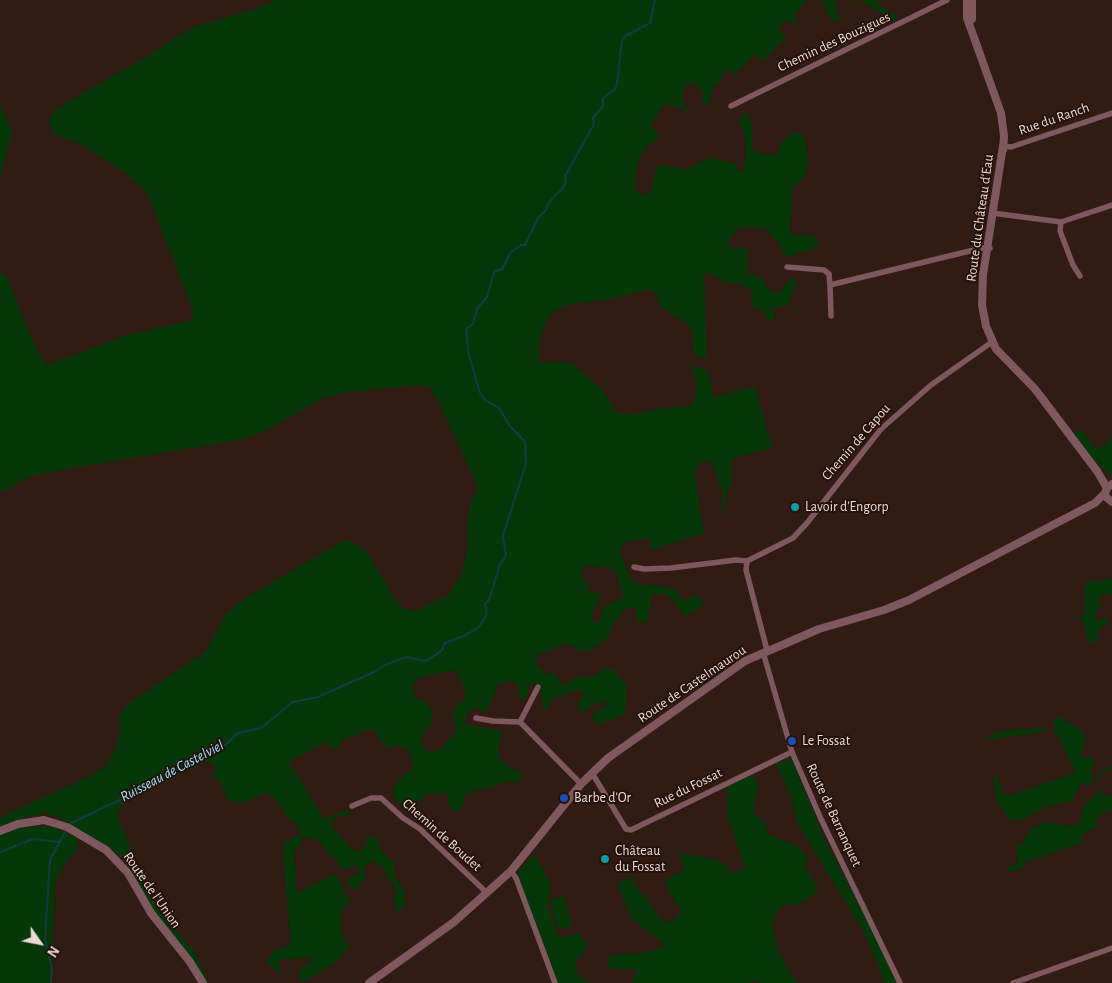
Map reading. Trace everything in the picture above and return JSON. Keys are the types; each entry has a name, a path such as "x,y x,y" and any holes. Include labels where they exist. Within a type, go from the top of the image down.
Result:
{"street":[{"name":"Chemin des Bouzigues","path":"732,106 947,0"},
{"name":"Route du Château d'Eau","path":"967,0 967,18 1001,113 1003,146 988,248 983,294 984,315 992,342 1007,363 1035,389 1098,471 1109,487 1111,501"},
{"name":"Route du Château d'Eau","path":"972,0 975,38"},
{"name":"Rue du Ranch","path":"1003,146 1011,146 1112,113"},
{"path":"993,213 1060,222 1112,205"},
{"path":"1060,222 1073,265 1080,276"},
{"path":"830,285 988,248"},
{"path":"787,267 824,270 829,274 831,316"},
{"name":"Chemin de Capou","path":"747,561 793,538 807,523 832,487 881,429 931,385 992,342"},
{"name":"Route de Castelmaurou","path":"1095,503 1109,487"},
{"name":"Route de Castelmaurou","path":"369,983 454,922 511,871 581,784 608,758 745,661 819,629 884,610 909,600 1095,503 1111,501"},
{"path":"634,567 644,569 671,568 736,560 747,561 746,570 765,651"},
{"name":"Route de Barranquet","path":"765,651 792,752 821,819 888,954 900,983"},
{"path":"520,722 538,687"},
{"path":"476,718 520,722 581,784"},
{"name":"Rue du Fossat","path":"592,773 626,829 630,830 792,752"},
{"name":"Chemin de Boudet","path":"352,806 371,798 382,798 403,818 420,829 487,893"},
{"name":"Route de l'Union","path":"0,831 44,820 67,827 106,850 128,872 151,913 190,962 203,983"},
{"path":"511,871 516,878 554,983"},
{"path":"1013,983 1112,948"}],"green space":[{"path":"275,0 806,0 795,15 797,25 786,20 778,27 786,38 762,62 755,54 735,74 725,70 719,83 713,86 709,106 704,104 702,91 695,83 687,84 682,95 684,106 690,112 689,115 680,107 676,108 668,103 660,109 651,124 659,137 649,145 639,158 635,180 636,192 645,195 651,189 658,165 688,169 709,157 735,164 739,171 743,172 746,157 745,137 738,120 747,111 752,125 752,147 756,153 778,155 780,144 790,134 800,133 805,138 808,160 805,176 792,190 790,229 791,234 814,236 819,241 817,247 788,257 782,252 780,245 768,230 748,227 737,230 727,242 733,250 739,248 747,249 748,274 759,276 773,294 781,291 791,277 797,281 787,306 773,308 775,320 767,320 765,311 753,308 751,289 736,283 726,283 708,272 704,275 707,360 694,354 692,330 686,323 660,307 658,296 650,289 607,300 571,304 549,315 539,341 539,362 571,363 602,389 616,412 626,415 664,408 692,406 697,389 692,365 708,371 714,398 755,386 772,448 734,458 731,463 732,484 726,494 725,517 723,517 723,489 718,481 715,468 704,459 695,472 701,518 705,533 651,550 649,538 626,542 620,551 631,580 641,585 661,586 676,590 682,599 687,601 691,595 699,597 704,604 685,617 677,604 666,594 652,594 647,623 637,622 635,606 624,610 611,627 608,638 590,650 581,652 568,643 537,655 536,664 546,674 555,673 560,683 566,685 575,678 595,676 607,667 615,671 627,686 625,714 596,726 593,714 608,703 598,702 580,713 578,703 585,693 578,690 552,699 544,713 541,690 536,682 529,687 525,702 519,695 517,682 509,681 498,684 486,714 476,707 467,712 465,724 502,731 498,748 500,759 510,768 523,774 517,783 504,781 491,788 471,791 465,795 463,806 455,812 449,807 448,796 443,791 436,795 428,793 406,812 393,795 395,786 404,775 414,768 408,749 399,745 389,748 380,741 375,731 367,729 356,736 344,738 334,751 326,742 289,762 324,819 348,810 351,814 334,818 330,825 348,845 355,851 362,851 366,845 367,835 377,838 382,852 393,861 395,875 405,894 405,907 397,912 394,900 396,890 383,868 373,861 365,866 365,878 358,889 351,889 346,880 358,874 359,867 354,865 344,870 317,839 302,837 302,843 294,851 296,893 335,874 350,902 342,911 341,919 341,932 349,947 337,961 303,983 298,977 302,966 313,960 310,957 278,960 281,969 278,973 267,962 274,950 286,947 291,943 283,852 285,842 297,835 302,836 293,819 288,819 276,800 267,792 243,803 228,800 219,780 213,778 215,768 212,762 202,763 121,805 117,815 147,888 160,911 193,950 209,983 204,983 152,909 122,858 102,843 60,818 46,813 27,817 0,828 0,817 86,778 106,766 116,748 120,732 119,715 128,704 205,652 226,614 244,599 343,541 353,542 367,552 397,602 404,609 416,611 448,595 461,576 468,546 467,523 471,501 478,487 441,407 430,388 419,385 343,393 322,399 272,427 245,439 33,475 0,493 0,273 6,276 30,335 46,366 124,336 190,321 194,314 147,192 123,171 82,145 54,134 49,125 50,117 58,108 151,54 191,28 258,8","holes":["585,565 610,568 618,575 617,580 623,592 621,598 604,607 599,622 592,622 592,615 602,593 588,593 588,585 581,576","455,670 465,690 463,701 456,706 452,713 456,727 453,736 440,749 431,752 424,749 420,742 432,723 433,713 426,701 418,699 414,695 412,686 418,678"]},
{"path":"821,0 835,0 839,22 832,21"},
{"path":"860,0 879,0 877,4 896,15 895,22"},
{"path":"0,104 12,132 0,178"},
{"path":"1083,430 1092,446 1101,449 1112,437 1112,476 1091,458 1073,433"},
{"path":"1112,579 1112,593 1103,594 1099,598 1100,607 1096,614 1096,620 1109,618 1105,626 1099,628 1097,642 1088,643 1085,626 1079,618 1085,613 1085,582"},
{"path":"1059,716 1084,732 1085,741 1081,757 1085,758 1091,755 1094,762 1090,777 1097,777 1112,764 1112,768 1087,785 1082,782 1072,801 1044,807 1025,818 1011,821 997,801 994,776 997,776 1003,793 1008,796 1076,773 1053,727 1055,719"},
{"path":"1043,728 1048,731 994,739 985,737 1001,731"},
{"path":"792,759 823,835 876,937 897,983 885,983 865,934 797,823 792,798 776,763"},
{"path":"754,774 758,786 753,813 765,822 767,834 797,846 808,857 805,866 819,891 797,905 784,904 776,913 772,926 779,952 797,983 759,983 756,980 748,983 631,983 638,970 608,968 609,955 642,953 666,946 632,919 617,884 630,877 662,921 672,922 682,911 670,894 665,881 685,869 680,859 681,853 713,859 726,864 732,874 745,868 726,811 728,799 726,788"},
{"path":"1103,787 1102,794 1105,797 1112,794 1112,809 1102,813 1096,820 1097,824 1094,829 1083,833 1082,843 1025,862 1022,868 1008,872 1007,868 1018,863 1016,845 1023,843 1030,830 1038,825 1051,822 1065,826 1080,823 1082,809"},
{"path":"24,826 53,827 77,838 78,848 66,862 55,882 51,983 0,983 0,835"},
{"path":"534,854 551,884 547,908 559,938 578,933 588,946 575,962 578,976 590,983 557,983 517,874"},
{"path":"564,896 572,926 558,930 550,900"}],"waterway":[{"name":"Ruisseau de Castelviel","path":"71,823 122,799 127,794 157,782 185,766 193,759 220,750 238,733 261,728 293,702 318,697 406,657 425,661 430,659 442,650 445,643 464,636 479,627 487,614 485,604 489,600 500,564 506,556 503,536 526,463 525,442 509,425 499,408 485,400 480,393 469,355 466,329 473,324 477,309 487,297 494,272 502,269 511,252 521,245 525,245 538,218 546,210 549,202 563,188 566,182 565,176 594,124 593,118 603,106 603,98 615,89 617,84 622,40 625,36 650,23 655,0"},
{"name":"Ruisseau de Castelviel","path":"51,983 52,970 45,938 50,860 65,832"},
{"name":"Ruisseau de Castelviel","path":"0,852 33,839 59,842"}],"place":[{"name":"Lavoir d'Engorp","path":"795,507"},
{"name":"Le Fossat","path":"792,741"},
{"name":"Barbe d'Or","path":"564,798"},
{"name":"Château du Fossat","path":"605,859"}]}
